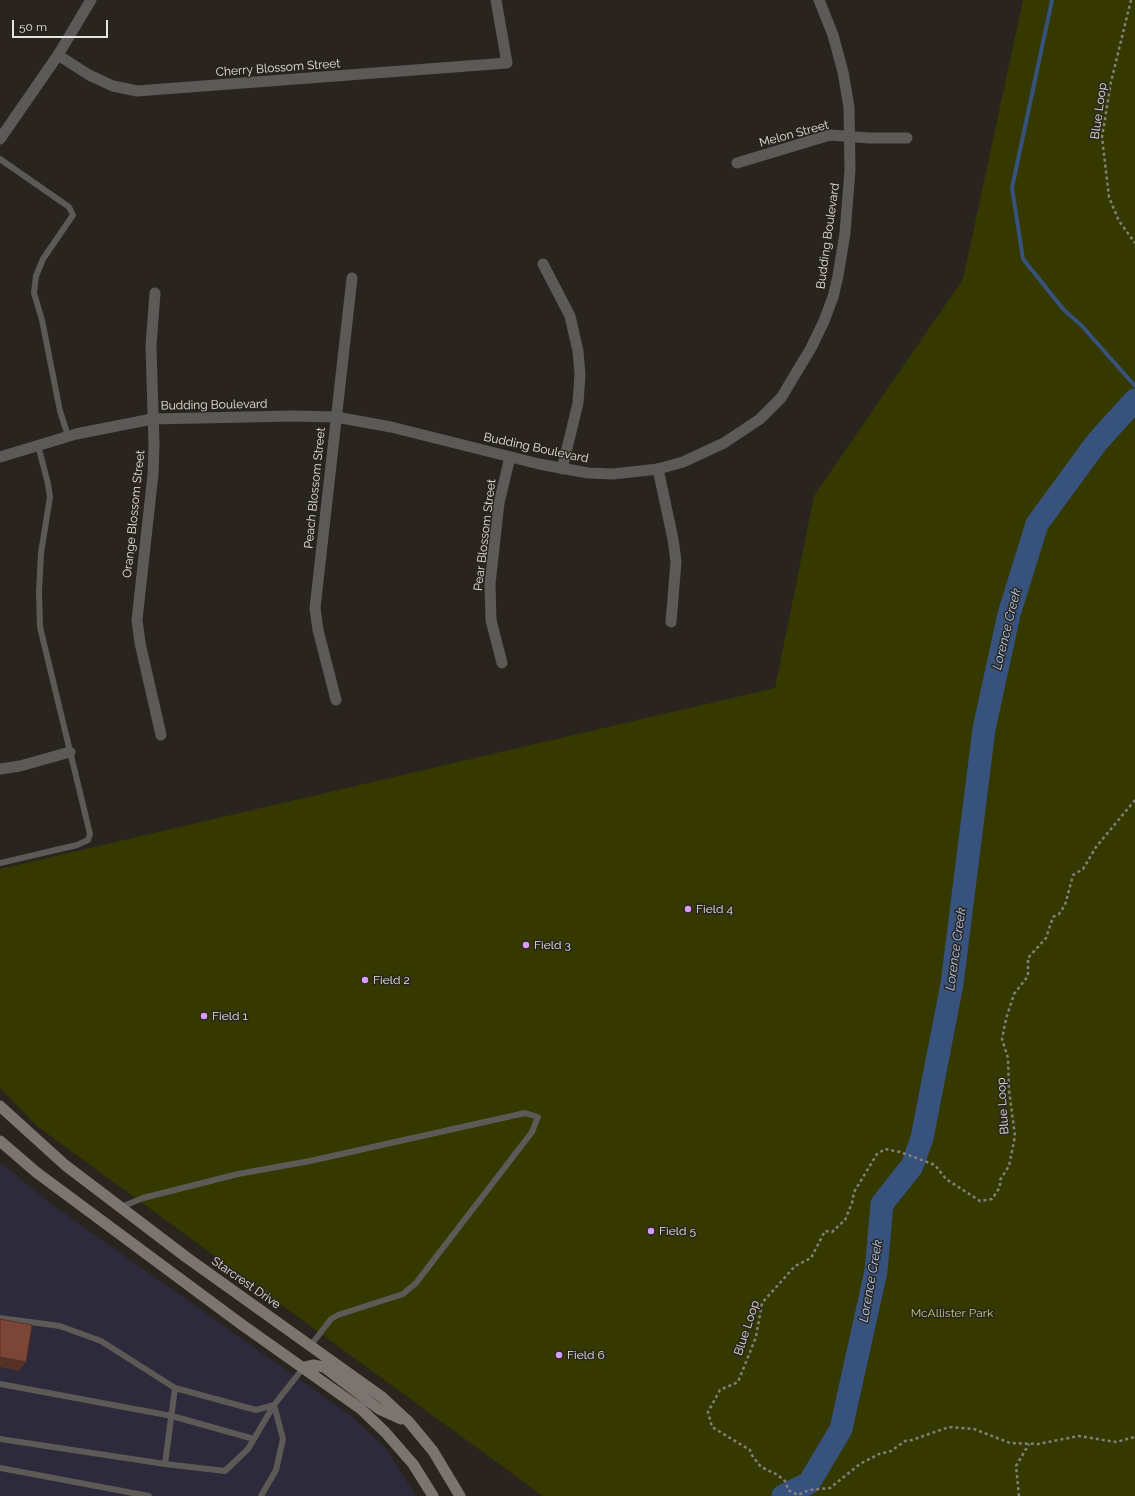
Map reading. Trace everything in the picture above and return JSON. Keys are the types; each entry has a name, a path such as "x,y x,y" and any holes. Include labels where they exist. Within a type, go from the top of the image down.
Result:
{"main road":[{"name":"Starcrest Drive","path":"0,1106 65,1165 186,1257 382,1397 409,1422 433,1451 460,1496"},
{"path":"0,1141 36,1172 241,1324 304,1367 361,1409 385,1432 413,1464 433,1496"},
{"path":"304,1367 313,1365 324,1367 379,1409 409,1422"}],"street":[{"path":"0,139 58,55 92,0"},
{"name":"Cherry Blossom Street","path":"58,55 101,81 113,86 137,91 508,63 496,0"},
{"name":"Budding Boulevard","path":"0,457 68,436 152,419 292,416 336,417 391,428 562,469 612,474 658,469 705,453 724,444 760,419 781,398 802,364 824,321 833,297 838,276 849,186 851,137 849,107 843,72 833,35 819,0"},
{"name":"Melon Street","path":"737,163 830,135 907,138"},
{"path":"543,264 570,316 578,351 580,375 578,403 562,469"},
{"name":"Peach Blossom Street","path":"336,700 318,630 315,608 352,278"},
{"name":"Orange Blossom Street","path":"155,292 151,346 152,419 154,445 153,474 137,620 140,643 161,735"},
{"name":"Pear Blossom Street","path":"502,663 491,620 490,584 499,503 510,457"},
{"path":"658,469 674,539 676,562 671,622"},
{"path":"0,769 20,766 70,752"}],"lane":[{"path":"0,160 69,207 73,215 43,259 36,276 34,293 42,320 60,411 68,436"},
{"path":"0,864 77,845 88,840 90,834 40,627 39,592 41,553 50,497 38,446"},
{"path":"122,1207 143,1198 238,1174 310,1162 525,1113 538,1117 532,1132 416,1283 402,1294 330,1319 311,1345"},
{"path":"0,1318 60,1326 100,1341 176,1388 256,1410 274,1405"},
{"path":"0,1439 165,1464 225,1471 248,1449 274,1405 304,1367"},
{"path":"0,1384 172,1416 254,1439"},
{"path":"165,1464 176,1388"},
{"path":"261,1496 276,1470 283,1439 274,1405"},
{"path":"0,1468 148,1496"}],"path":[{"name":"Blue Loop","path":"1131,0 1111,82 1102,137 1109,196 1119,221 1135,243"},
{"name":"Blue Loop","path":"1135,800 1096,848 1083,869 1074,875 1065,906 1059,914 1053,917 1046,938 1028,958 1028,976 1014,994 1006,1019 1002,1039 1008,1058 1009,1090 1015,1136 1009,1166 1000,1180 1000,1187 992,1199 980,1201 946,1179 935,1165 900,1152 885,1150 878,1154 854,1192 852,1203 845,1220 832,1232 825,1231 811,1258 795,1266 762,1302 756,1337 738,1382 720,1390 708,1412 712,1427 750,1450 751,1454 761,1467 778,1475 786,1482 788,1490 798,1495 809,1490 830,1488 860,1464 879,1454 891,1451 905,1441 949,1427 974,1429 1010,1444 1038,1444 1079,1436 1116,1442 1135,1437"},
{"path":"1019,1496 1016,1466 1029,1444"}],"shaded area":[{"path":"0,1162 54,1206 350,1415 385,1447 416,1496 0,1496"}],"green space":[{"name":"McAllister Park","path":"1023,0 1135,0 1135,1496 543,1496 37,1126 0,1088 0,869 775,688 814,496 963,279"}],"building":[{"path":"0,1319 32,1325 26,1362 0,1357"}],"waterway":[{"path":"1052,0 1012,188 1023,259 1064,310 1082,326 1135,386"},
{"name":"Lorence Creek","path":"783,1496 809,1483 841,1429 876,1271 882,1204 912,1166 922,1138 952,984 984,729 1009,614 1037,524 1097,442 1135,400"}],"place":[{"name":"Field 4","path":"688,909"},
{"name":"Field 3","path":"526,945"},
{"name":"Field 2","path":"365,980"},
{"name":"Field 1","path":"204,1016"},
{"name":"Field 5","path":"651,1231"},
{"name":"Field 6","path":"559,1355"}]}
